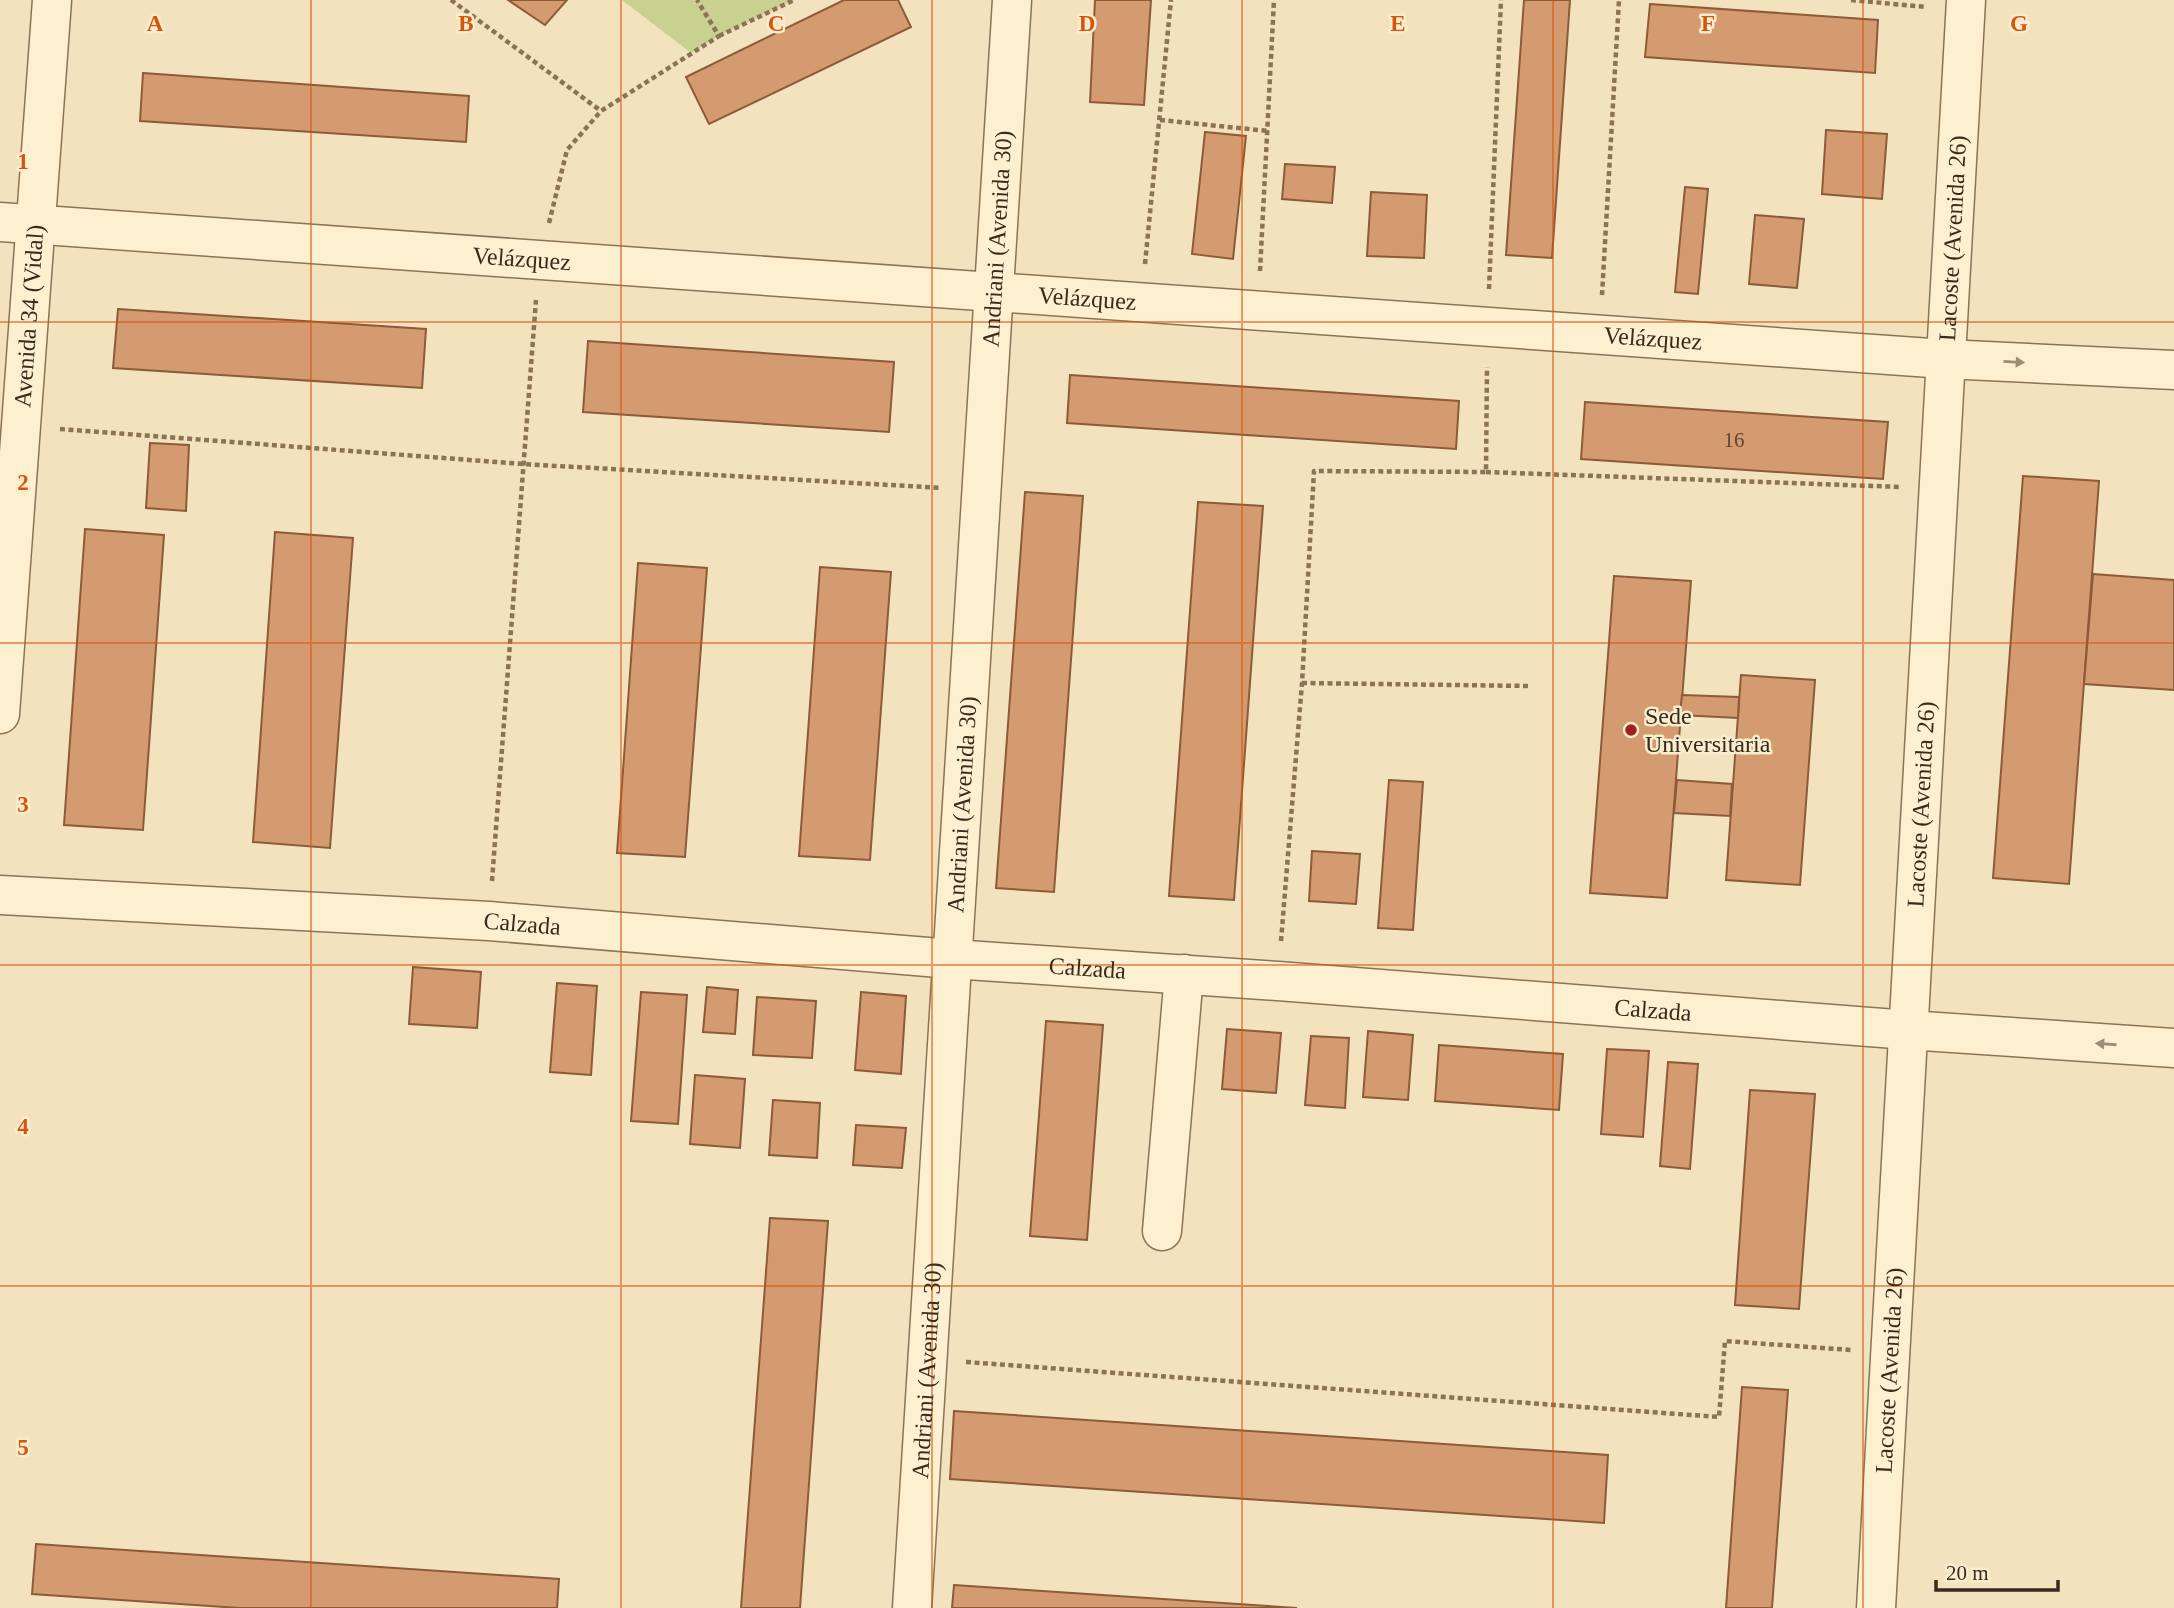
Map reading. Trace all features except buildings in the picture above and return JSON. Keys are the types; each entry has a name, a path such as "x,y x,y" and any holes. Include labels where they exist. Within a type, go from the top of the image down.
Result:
{"street":[{"name":"Avenida 34 (Vidal)","path":"0,714 21,426 18,223 52,0"},
{"name":"Andriani (Avenida 30)","path":"912,1608 1012,0"},
{"name":"Lacoste (Avenida 26)","path":"1876,1608 1966,5"},
{"name":"Velázquez","path":"18,223 1945,359 2174,370"},
{"name":"Calzada","path":"0,895 489,921 952,959 2174,1048"},
{"path":"1162,1231 1184,974"}],"path":[{"path":"451,0 601,111"},
{"path":"697,0 719,36"},
{"path":"489,921 539,259 567,150 601,111 719,36 794,0"},
{"path":"1142,302 1171,0"},
{"path":"1258,310 1274,0"},
{"path":"1486,472 1488,326 1502,0"},
{"path":"1600,334 1619,0"},
{"path":"1851,0 1966,5"},
{"path":"1160,120 1268,131"},
{"path":"21,426 523,464 981,490"},
{"path":"1278,981 1302,684 1314,471 1486,472 1939,488"},
{"path":"1302,684 1530,686"},
{"path":"927,1359 1719,1417 1725,1341 1890,1353"}],"green space":[{"path":"622,0 794,0 719,36 691,53"}],"place":[{"name":"Sede Universitaria","path":"1631,730"}]}
